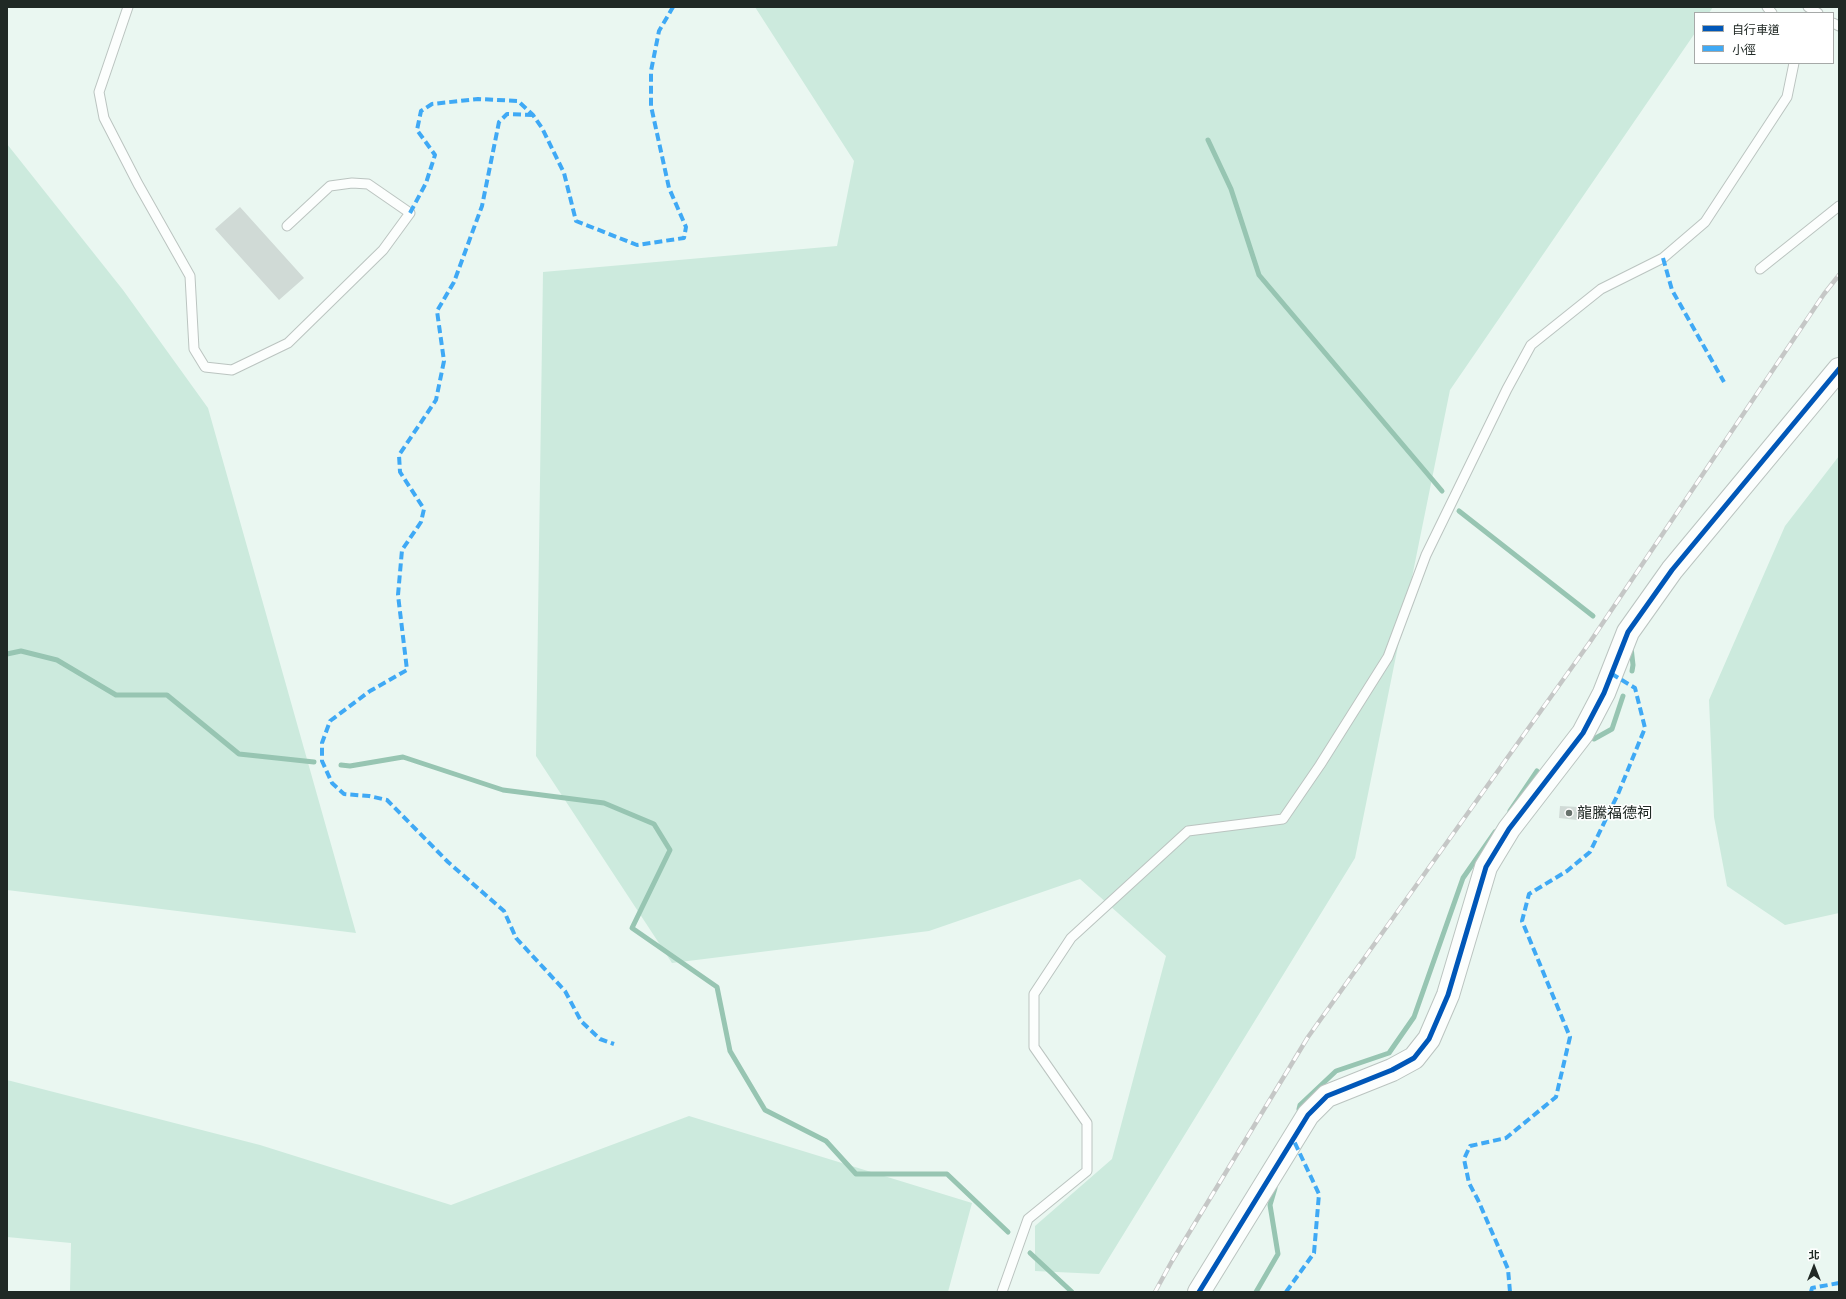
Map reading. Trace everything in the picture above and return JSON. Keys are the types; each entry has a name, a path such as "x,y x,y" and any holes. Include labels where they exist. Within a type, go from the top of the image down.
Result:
{"street":[{"path":"1199,1292 1308,1116 1327,1096 1392,1070 1414,1058 1429,1039 1448,995 1486,867 1509,829 1583,733 1604,693 1628,632 1672,570 1839,369"}],"lane":[{"path":"128,7 99,92 104,118 138,184 190,276 194,349 205,367 232,370 288,342 383,250 410,213 368,184 352,183 330,186 287,226"},
{"path":"1002,1292 1028,1219 1087,1171 1087,1123 1034,1047 1034,994 1071,938 1188,831 1283,819 1320,765 1388,657 1426,555 1507,389 1531,345 1601,289 1663,258 1705,222 1787,97 1794,64"},
{"path":"1760,269 1839,206"}],"green space":[{"path":"755,7 1713,7 1710,12 1694,12 1694,34 1450,390 1355,858 1099,1274 1035,1271 1035,1226 1112,1159 1166,956 1080,879 929,931 672,963 536,756 543,272 837,246 854,161"},
{"path":"7,144 123,290 208,408 356,933 7,890"},
{"path":"1839,456 1839,913 1785,925 1727,886 1714,817 1709,700 1785,526"},
{"path":"7,1080 260,1145 451,1205 689,1116 972,1203 948,1292 70,1292 71,1243 7,1237"}],"building":[{"path":"240,207 304,278 279,300 215,229"},
{"name":"龍騰福德祠","path":"1560,806 1578,807 1577,820 1559,818"}],"waterway":[{"path":"1208,140 1231,189 1259,275 1442,491"},
{"path":"1459,511 1593,616"},
{"path":"1631,647 1633,665 1632,671"},
{"path":"7,654 21,651 57,660 116,695 167,695 239,754 314,762"},
{"path":"1594,739 1612,729 1623,696"},
{"path":"341,765 350,766 403,757 503,790 604,803 654,824 670,850 632,928 717,987 730,1051 765,1110 826,1141 856,1174 947,1174 1008,1232"},
{"path":"1510,811 1537,771"},
{"path":"1299,1109 1300,1105 1336,1071 1389,1053 1414,1017 1463,878 1495,832"},
{"path":"1256,1292 1278,1254 1270,1205 1275,1188"},
{"path":"1030,1253 1072,1292"}],"railway":[{"path":"1155,1292 1172,1261 1308,1037 1590,642 1824,294 1839,275"}],"marked path":[{"path":"410,213 426,183 435,155 417,130 421,111 432,104 478,99 518,101 533,115 542,128 564,173 576,221 637,245 684,238 686,227 669,188 651,106 651,71 659,31 673,7"},
{"path":"533,115 507,114 499,122 482,206 454,282 437,311 444,361 436,400 399,455 400,472 424,509 421,522 402,550 398,595 407,670 370,691 330,721 322,743 322,761 332,783 344,794 369,796 387,800 448,862 504,911 516,938 565,991 581,1021 600,1039 614,1044"},
{"path":"1663,258 1672,290 1724,382"},
{"path":"1510,1292 1508,1269 1469,1183 1464,1159 1470,1146 1506,1138 1556,1097 1570,1037 1522,921 1529,894 1567,871 1590,852 1618,794 1645,728 1635,688 1612,674"},
{"path":"1286,1292 1314,1253 1319,1194 1293,1139"},
{"path":"1811,1292 1812,1288 1839,1283"}],"cycle path":[{"path":"1199,1292 1308,1115 1327,1096 1392,1070 1414,1058 1429,1039 1448,995 1486,867 1509,829 1583,733 1604,693 1628,632 1672,570 1839,369"}],"place":[{"name":"龍騰福德祠","path":"1569,813"}]}
